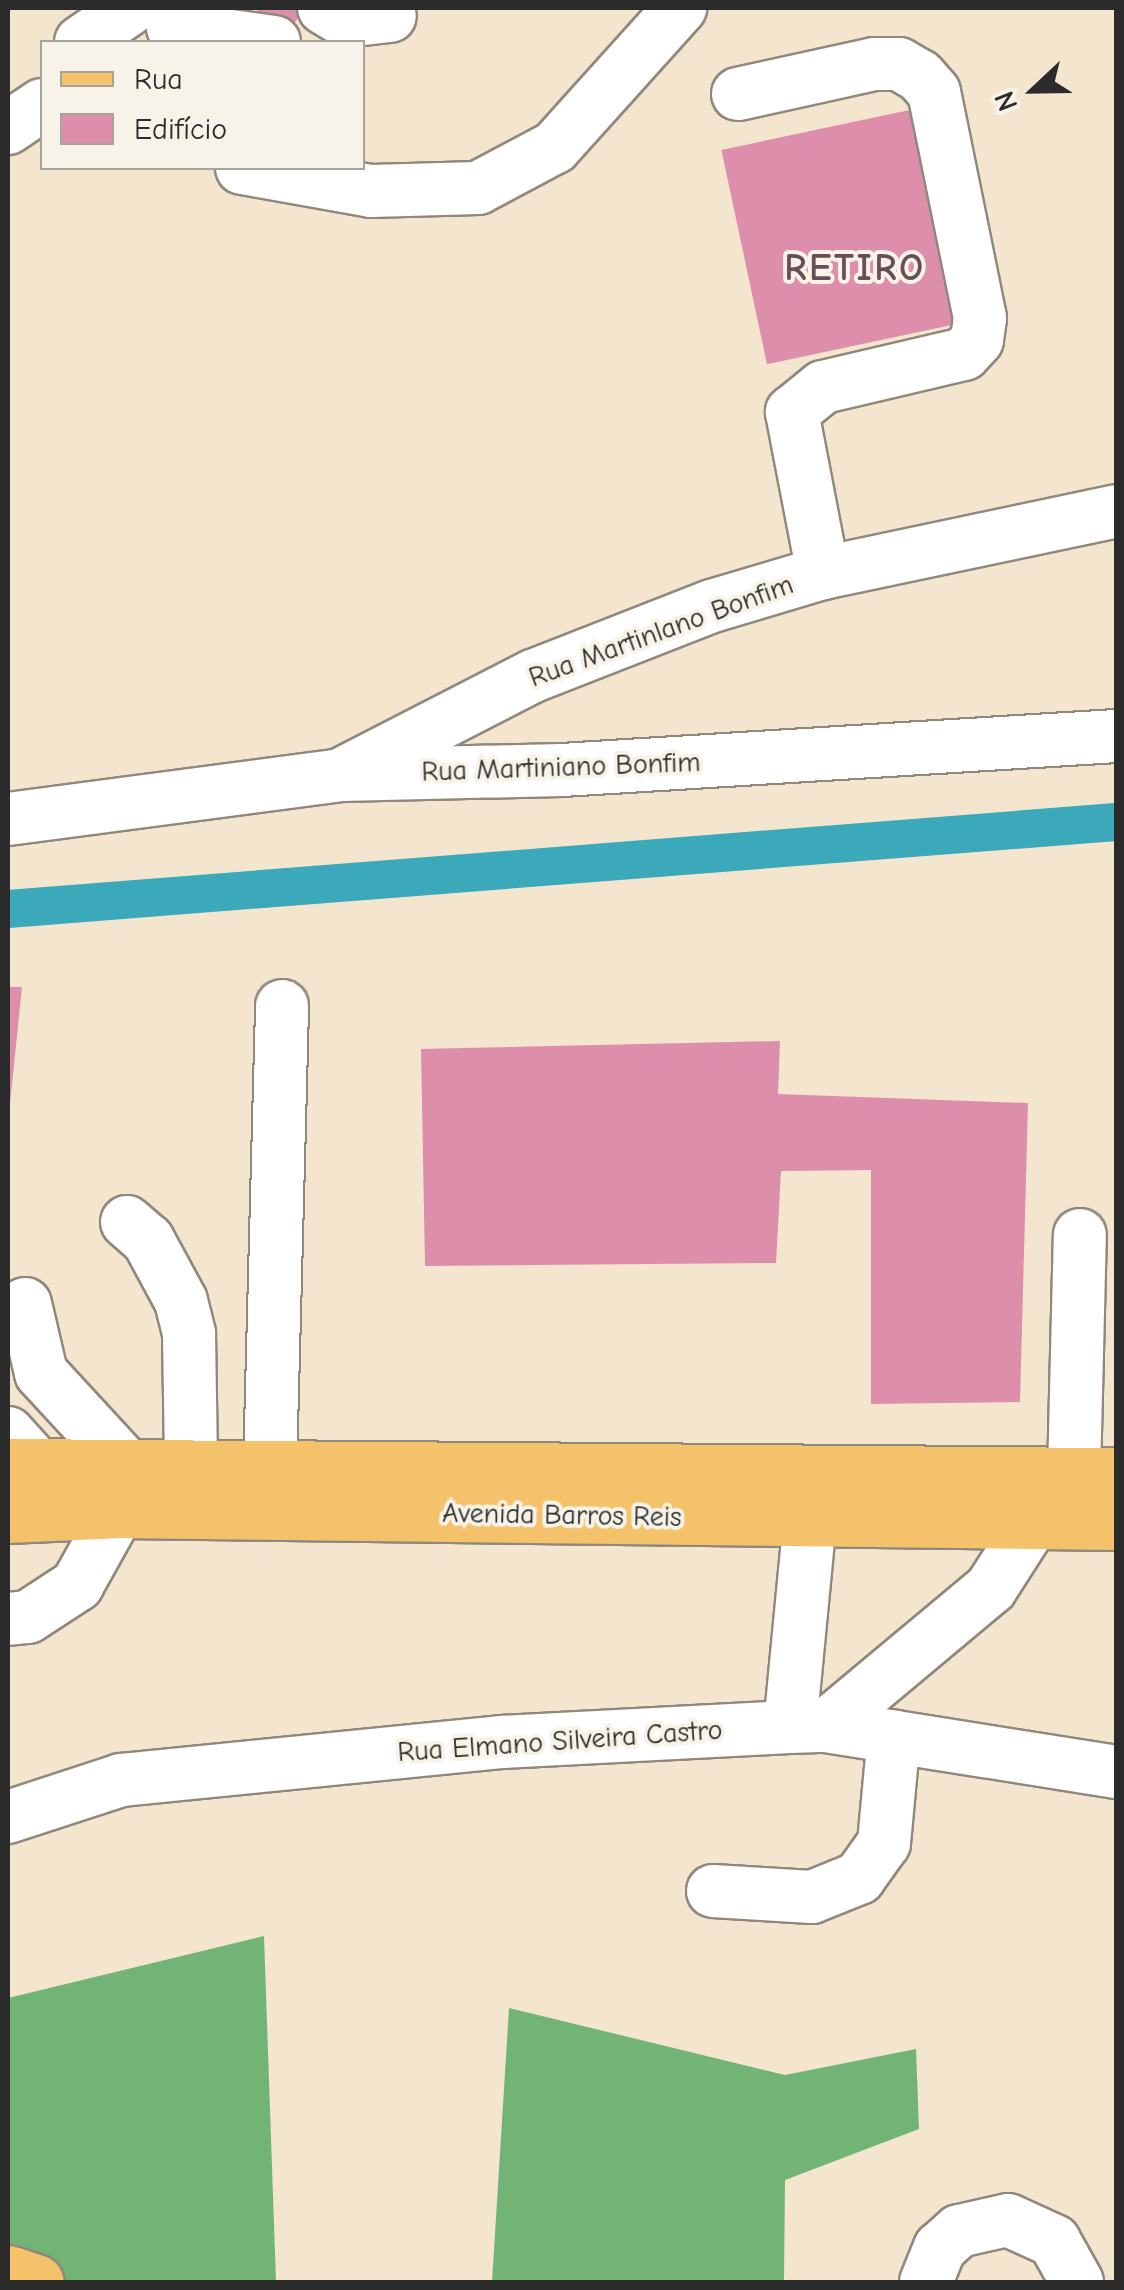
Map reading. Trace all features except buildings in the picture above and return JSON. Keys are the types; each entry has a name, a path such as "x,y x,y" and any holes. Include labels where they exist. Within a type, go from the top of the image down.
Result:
{"main road":[{"name":"Avenida Barros Reis","path":"17,1454 122,1487 810,1518 1116,1522"},
{"name":"Avenida Barros Reis","path":"8,1515 191,1466 1095,1475"},
{"path":"8,2273 36,2282"}],"street":[{"path":"82,40 104,8"},
{"path":"296,40 321,8 346,21 390,16 351,40"},
{"path":"254,170 371,190 478,188 555,148 680,8"},
{"path":"89,40 167,21 264,40"},
{"path":"738,94 874,64 898,64 920,76 934,92 980,318 977,340 964,354 823,388 792,412 822,573"},
{"path":"8,88 40,71"},
{"path":"8,128 40,106"},
{"path":"8,159 40,142"},
{"name":"Rua Martinlano Bonfim","path":"340,775 532,676 712,606 822,573 1116,512"},
{"name":"Rua Martiniano Bonfim","path":"8,819 340,775 562,770 1116,736"},
{"path":"270,1466 282,1006"},
{"path":"127,1222 148,1240 181,1302 189,1334 191,1466"},
{"path":"1080,1235 1095,1475"},
{"path":"8,1619 28,1617 77,1585 122,1487 41,1372 25,1304"},
{"path":"808,1726 810,1518"},
{"path":"808,1726 990,1588 1034,1521"},
{"name":"Rua Elmano Silveira Castro","path":"8,1817 139,1778 502,1742 808,1726 1116,1772"},
{"path":"712,1892 812,1896 858,1878 884,1843 894,1736"},
{"path":"926,2282 940,2248 958,2231 1008,2220 1054,2241 1077,2282"}],"green space":[{"path":"264,1936 276,2282 8,2282 8,1998"},
{"path":"509,2008 785,2075 916,2049 919,2129 785,2180 784,2282 492,2282"}],"waterway":[{"path":"8,909 1116,822"}],"district":[{"name":"RETIRO","path":"855,269"}]}
